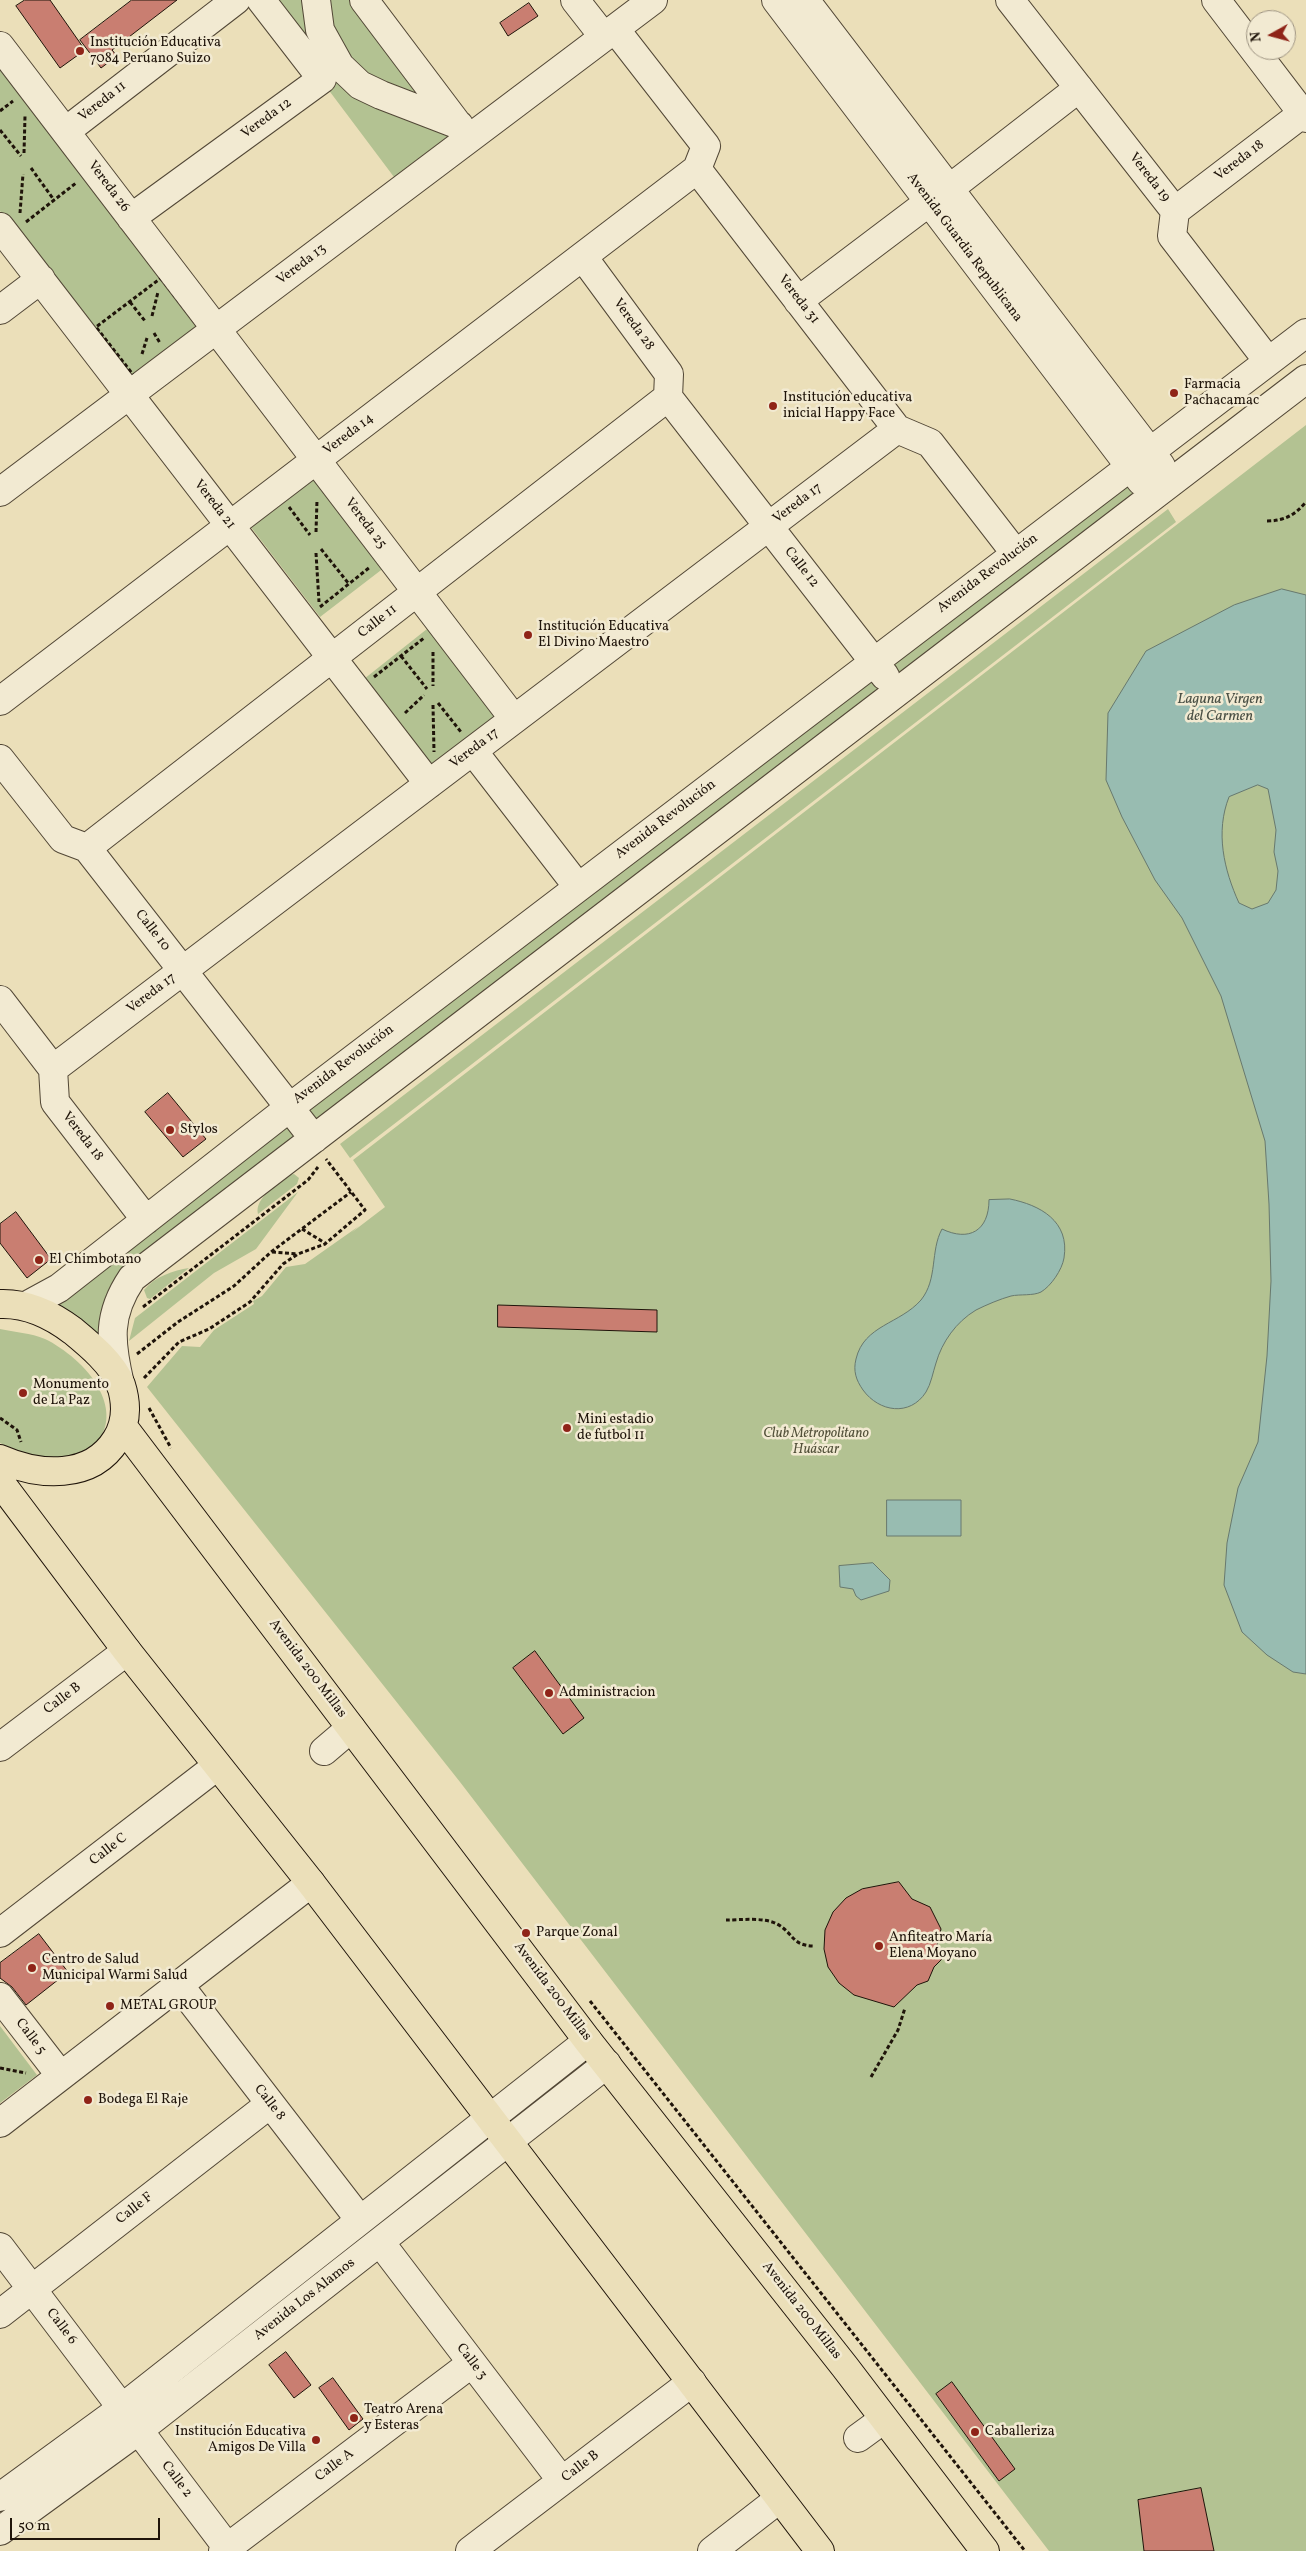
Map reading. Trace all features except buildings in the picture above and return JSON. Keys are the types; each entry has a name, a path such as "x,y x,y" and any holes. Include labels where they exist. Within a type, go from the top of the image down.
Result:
{"main road":[{"path":"0,1459 18,1466 50,1471 68,1471 84,1467 109,1452 124,1428 125,1407 131,1382 110,1368 88,1343 58,1319 9,1301"},
{"name":"Avenida 200 Millas","path":"124,1428 588,2041 985,2551"},
{"path":"0,1482 127,1651 311,1883 488,2119 820,2551"}],"street":[{"name":"Vereda 11","path":"66,132 236,0"},
{"path":"261,0 331,73 464,132"},
{"path":"316,0 320,30 331,73"},
{"path":"364,0 464,132"},
{"path":"575,0 609,33 706,146 697,170"},
{"name":"Vereda 13","path":"0,492 216,329 464,132 609,33 653,0"},
{"name":"Avenida Guardia Republicana","path":"776,0 939,196 1163,489"},
{"name":"Avenida Guardia Republicana","path":"805,0 939,196"},
{"name":"Vereda 19","path":"1010,0 1175,212 1172,236 1268,362"},
{"path":"1216,0 1305,114"},
{"name":"Vereda 26","path":"0,46 216,329"},
{"name":"Vereda 12","path":"131,218 331,73"},
{"path":"798,301 1079,88"},
{"name":"Vereda 18","path":"1175,212 1305,114"},
{"name":"Vereda 14","path":"0,701 697,170"},
{"name":"Vereda 31","path":"697,170 897,429 930,443 1016,554"},
{"name":"Vereda 21","path":"9,230 41,280 429,784"},
{"name":"Vereda 28","path":"583,257 669,374 668,397"},
{"path":"0,310 41,280"},
{"name":"Vereda 25","path":"216,329 514,720"},
{"name":"Avenida Revolución","path":"9,1301 59,1288 289,1108 1306,333"},
{"path":"131,1382 112,1337 113,1317 122,1294 132,1278 897,690 1306,379"},
{"name":"Calle 12","path":"668,397 897,690"},
{"name":"Calle 11","path":"87,848 668,397"},
{"name":"Vereda 17","path":"53,1069 429,784 470,745 514,720 897,429"},
{"path":"470,745 578,887"},
{"path":"0,759 63,839 87,848"},
{"name":"Calle 10","path":"87,848 314,1139"},
{"path":"0,1000 53,1069"},
{"name":"Vereda 18","path":"53,1069 55,1102 146,1220"},
{"name":"Calle B","path":"0,1746 127,1651"},
{"path":"324,1751 351,1728"},
{"name":"Calle C","path":"0,1933 217,1766"},
{"path":"0,2123 311,1883"},
{"name":"Calle 8","path":"179,1985 360,2220"},
{"name":"Calle 5","path":"0,1997 61,2076"},
{"name":"Avenida Los Alamos","path":"0,2497 122,2408 588,2041"},
{"name":"Avenida Los Alamos","path":"0,2531 139,2430 607,2064"},
{"name":"Calle F","path":"0,2314 270,2104"},
{"name":"Calle 3","path":"380,2242 562,2481"},
{"name":"Calle 6","path":"0,2247 122,2408"},
{"name":"Calle A","path":"227,2550 472,2363"},
{"name":"Calle B","path":"470,2551 692,2382"},
{"name":"Calle 2","path":"122,2408 227,2550"},
{"path":"858,2438 884,2419"},
{"path":"712,2551 779,2498"}],"path":[{"path":"0,130 22,154 25,108"},
{"path":"31,168 54,200"},
{"path":"9,230 54,200 94,169"},
{"path":"9,230 23,174"},
{"path":"161,278 199,327 135,377 96,327 161,278"},
{"path":"152,316 161,278"},
{"path":"130,302 145,322"},
{"path":"316,532 317,498"},
{"path":"281,512 296,500"},
{"path":"1267,521 1280,521 1287,518 1300,510 1306,502"},
{"path":"288,506 310,534"},
{"path":"321,549 349,584"},
{"path":"316,553 320,607"},
{"path":"320,607 372,565"},
{"path":"314,600 320,607"},
{"path":"370,680 427,636"},
{"path":"433,650 433,686"},
{"path":"401,656 426,689"},
{"path":"399,719 424,694"},
{"path":"438,703 470,745"},
{"path":"432,705 434,754"},
{"path":"139,1310 308,1180 325,1158 365,1210 326,1244 298,1254 283,1264 250,1302 209,1329 179,1342 131,1382 126,1363 178,1322 234,1286 272,1252 351,1192"},
{"path":"302,1229 326,1244"},
{"path":"272,1252 298,1254"},
{"path":"147,1404 173,1452"},
{"path":"726,1920 770,1921 778,1924 798,1944 815,1946"},
{"path":"586,1996 1026,2551"},
{"path":"871,2077 898,2030 905,2008"}],"green space":[{"path":"261,0 351,0 451,134 394,177"},
{"path":"0,60 207,328 134,385 0,211"},
{"name":"Club Metropolitano Huáscar","path":"1306,425 1306,2551 1049,2551 460,1782 147,1387 182,1346 200,1347 214,1330 254,1304 253,1301 262,1296 286,1267 305,1264 385,1207 353,1160"},
{"path":"318,473 389,564 320,617 250,526"},
{"path":"1126,485 1136,498 900,681 890,668"},
{"path":"1168,509 1176,522 350,1158 340,1144"},
{"path":"432,625 502,716 434,770 364,679"},
{"path":"874,679 883,692 320,1124 310,1110"},
{"path":"287,1127 297,1142 108,1304 97,1335 55,1304"},
{"path":"294,1174 299,1178 297,1184 258,1214 258,1208 263,1197 289,1175"},
{"path":"298,1192 256,1249 214,1273 129,1341 135,1318"},
{"path":"189,1268 150,1299 147,1298 144,1290 153,1281 171,1272"},
{"path":"0,1329 45,1339 67,1353 94,1380 104,1401 106,1415 105,1427 93,1446 83,1453 70,1457 48,1459 34,1456 0,1443"},
{"path":"0,2026 37,2075 0,2103"}],"water":[{"name":"Laguna Virgen del Carmen","path":"1282,589 1306,595 1306,1674 1293,1672 1267,1655 1242,1632 1224,1585 1227,1543 1238,1488 1258,1442 1267,1356 1271,1281 1265,1141 1221,996 1182,918 1155,880 1122,817 1106,780 1108,713 1146,651 1234,605","holes":["1258,785 1268,789 1276,830 1274,852 1278,871 1276,890 1268,903 1252,909 1239,903 1229,877 1223,851 1223,824 1229,797"]},
{"path":"1010,1199 1042,1211 1057,1225 1065,1245 1063,1263 1056,1277 1041,1292 1002,1299 976,1310 962,1320 942,1348 926,1392 912,1405 894,1409 877,1403 863,1390 856,1375 855,1363 860,1348 875,1332 903,1315 921,1300 930,1283 936,1246 942,1229 961,1234 969,1234 976,1231 985,1219 989,1200"},
{"path":"887,1500 961,1500 961,1536 887,1536"},
{"path":"873,1563 890,1580 889,1591 861,1600 856,1596 853,1589 840,1587 839,1566"}],"place":[{"name":"Institución Educativa 7084 Peruano Suizo","path":"80,51"},
{"name":"Farmacia Pachacamac","path":"1174,393"},
{"name":"Institución educativa inicial Happy Face","path":"773,406"},
{"name":"Institución Educativa El Divino Maestro","path":"528,635"},
{"name":"Stylos","path":"170,1130"},
{"name":"El Chimbotano","path":"39,1260"},
{"name":"Monumento de La Paz","path":"23,1393"},
{"name":"Mini estadio de futbol 11","path":"567,1428"},
{"name":"Administracion","path":"549,1693"},
{"name":"Parque Zonal","path":"526,1933"},
{"name":"Anfiteatro María Elena Moyano","path":"879,1946"},
{"name":"Centro de Salud Municipal Warmi Salud","path":"32,1968"},
{"name":"METAL GROUP","path":"110,2006"},
{"name":"Bodega El Raje","path":"88,2100"},
{"name":"Teatro Arena y Esteras","path":"354,2418"},
{"name":"Caballeriza","path":"975,2432"},
{"name":"Institución Educativa Amigos De Villa","path":"316,2440"}]}
